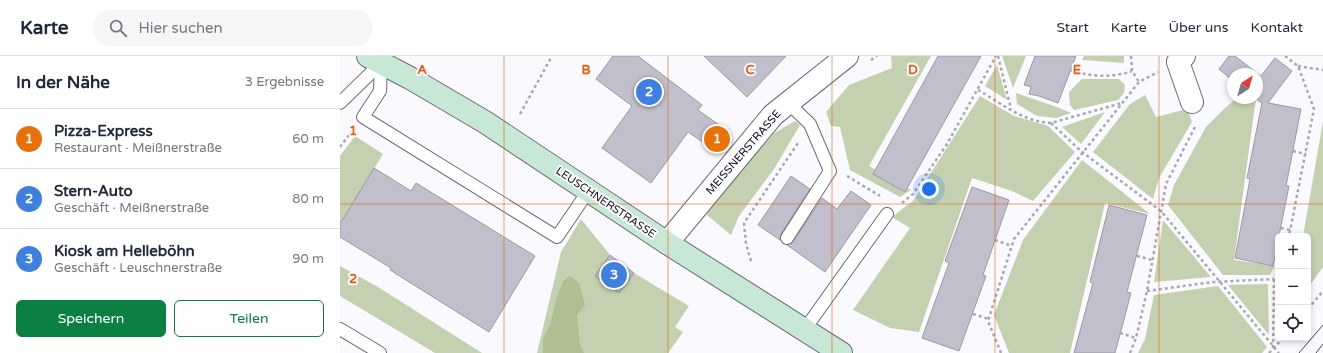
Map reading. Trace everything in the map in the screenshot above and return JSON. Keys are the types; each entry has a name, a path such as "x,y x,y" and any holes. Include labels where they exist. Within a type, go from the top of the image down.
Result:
{"main road":[{"name":"LEUSCHNERSTRASSE","path":"374,59 410,78 485,122 667,243 841,353"}],"street":[{"name":"MEISSNERSTRASSE","path":"667,243 773,115 847,56"},
{"path":"1181,59 1195,112"}],"lane":[{"path":"340,103 374,59"},
{"path":"374,59 380,91 363,117 556,238 589,190"},
{"path":"787,238 830,171 810,124 788,103"},
{"path":"804,329 887,214"},
{"path":"340,329 380,353"}],"path":[{"path":"520,114 552,56"},
{"path":"870,60 877,56"},
{"path":"895,201 902,203 912,194 947,144 997,56"},
{"path":"997,56 1011,109"},
{"path":"1131,56 1132,71 1139,82"},
{"path":"1285,56 1298,66 1323,70"},
{"path":"1001,353 988,321 1014,238 1139,82 1181,59"},
{"path":"1290,233 1314,109 1298,66"},
{"path":"1071,70 1082,74 1120,75 1132,71"},
{"path":"978,90 1028,119 1039,122 1051,123 1122,102"},
{"path":"1130,353 1136,338 1147,291 1166,184 1195,112"},
{"path":"1051,123 1082,152 1161,211 1273,348 1279,353"},
{"path":"751,261 746,244 744,223 810,124"},
{"path":"1293,151 1306,154"},
{"path":"830,171 842,172 881,196"},
{"path":"1281,228 1290,230"},
{"path":"995,240 1012,246"},
{"path":"1137,256 1152,260"},
{"path":"1147,291 1219,281 1274,279 1273,348"},
{"path":"1311,305 1323,291"},
{"path":"973,314 989,319"},
{"path":"1120,333 1136,338"},
{"path":"1269,353 1279,341"}],"green space":[{"path":"891,56 931,56 869,166 911,190 900,197 850,170 840,127 831,126 826,112 849,85 892,68"},
{"path":"1002,56 1026,56 1013,88"},
{"path":"1084,56 1124,56 1124,63 1082,60"},
{"path":"997,65 1007,100 985,86"},
{"path":"1082,79 1119,79 1125,85 1124,93 1118,100 1074,110 1070,105 1069,92"},
{"path":"1016,93 1071,113 1056,118 1037,116 1017,104"},
{"path":"1145,95 1156,117 1187,109 1192,122 1159,178 1153,199 1093,152 1130,104"},
{"path":"980,96 1014,116 1048,126 1075,152 1033,201 1012,191 972,178 919,332 890,328 853,310 910,228 892,217 913,201"},
{"path":"1230,104 1255,104 1234,260 1275,266 1270,275 1223,275 1168,205 1174,185 1206,127"},
{"path":"1105,112 1081,144 1062,127"},
{"path":"795,121 800,125 774,169 739,216 731,235 707,215 712,201 774,133"},
{"path":"1323,121 1323,267 1311,284 1311,233 1304,233"},
{"path":"355,136 383,154 340,224 340,156"},
{"path":"1082,160 1150,214 1105,203 1070,353 1009,353 994,315 1023,240"},
{"path":"581,219 610,255 595,276 619,293 634,273 689,306 675,327 683,332 668,353 537,353 561,252"},
{"path":"1163,220 1211,277 1154,282"},
{"path":"340,266 378,287 482,353 435,353 340,296"},
{"path":"570,276 579,283 585,305 577,315 580,344 584,353 543,353 543,339 551,322 556,300 563,281"},
{"path":"1268,284 1269,335 1228,285"},
{"path":"1218,286 1267,347 1262,353 1138,353 1145,339 1154,295"}],"building":[{"path":"613,56 638,56 702,105 698,110 729,132 716,151 688,132 651,183 602,148 632,106 596,79"},
{"path":"704,56 786,56 747,97"},
{"path":"938,56 981,56 905,192 873,174"},
{"path":"1035,56 1076,56 1058,103 1029,94 1031,87 1024,85"},
{"path":"1229,56 1235,56 1251,68 1227,68 1227,76 1219,69"},
{"path":"1275,58 1292,71 1268,103 1301,109 1286,186 1289,186 1280,233 1275,233 1275,257 1273,266 1235,258 1250,179 1247,178 1263,104 1263,73"},
{"path":"374,168 411,191 416,183 535,256 489,332 390,270 391,268 340,237 340,224"},
{"path":"791,176 810,189 781,234 780,240 758,225"},
{"path":"972,187 1009,200 983,275 986,276 959,351 922,338 949,263 945,261"},
{"path":"851,191 871,205 825,272 787,245 793,242 822,198 837,209"},
{"path":"1109,205 1147,215 1127,292 1131,293 1115,353 1074,353 1093,283 1090,282"},
{"path":"610,255 634,273 619,293 595,276"}],"tram line":[{"path":"1299,353 1323,325"},
{"path":"1316,353 1323,344"}],"place":[{"name":"Stern-Auto","path":"649,92"},
{"name":"Pizza-Express","path":"717,139"},
{"name":"Kiosk am Helleböhn","path":"614,275"}]}
